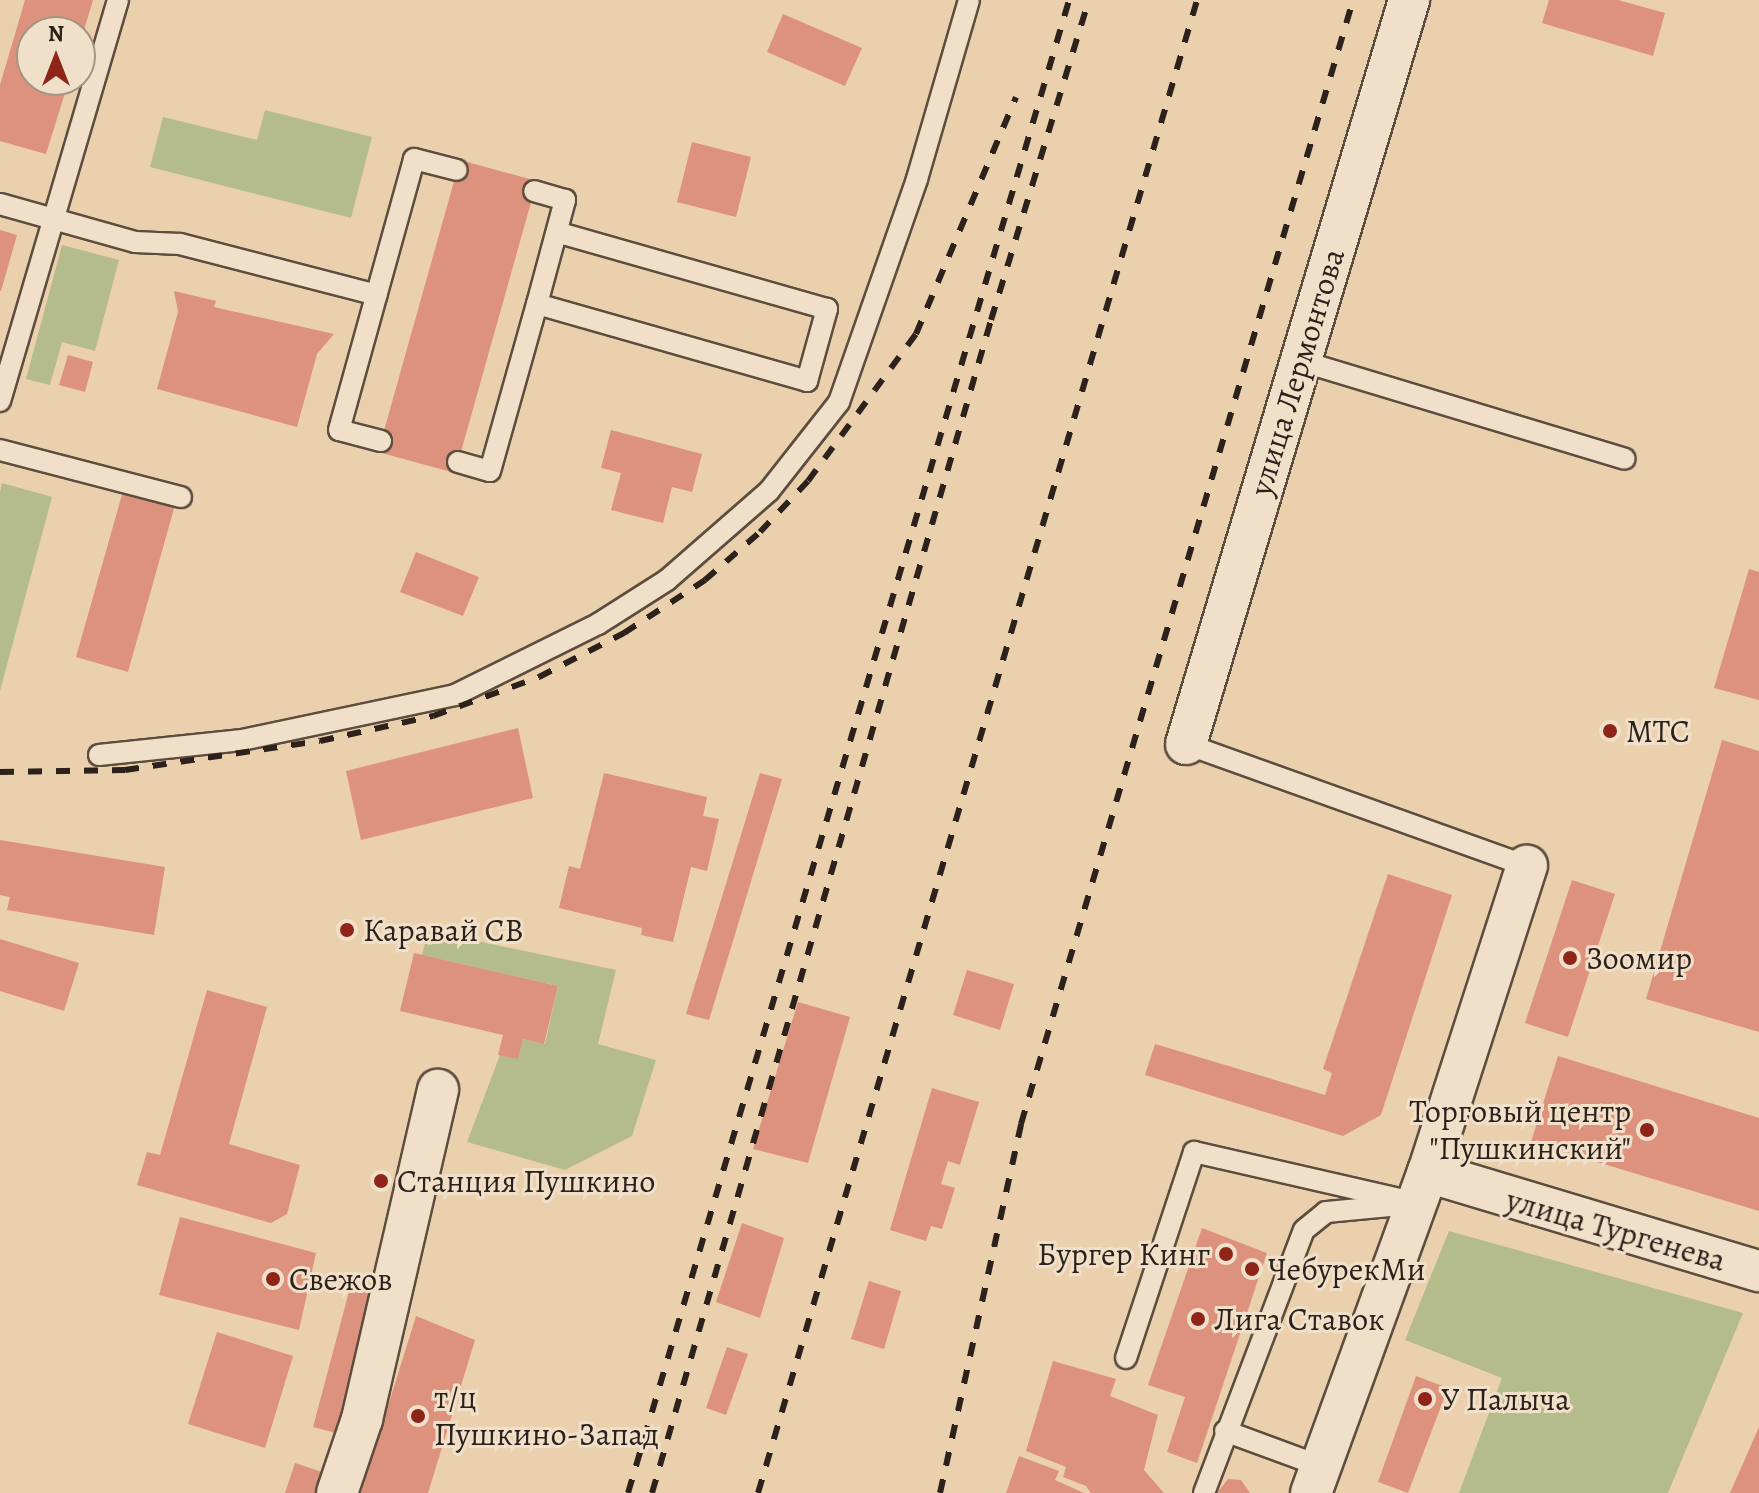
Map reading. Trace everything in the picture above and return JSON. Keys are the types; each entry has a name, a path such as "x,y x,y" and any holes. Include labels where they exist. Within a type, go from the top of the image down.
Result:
{"street":[{"name":"улица Лермонтова","path":"1186,744 1409,0"},
{"path":"1315,1480 1423,1187 1527,866"},
{"path":"337,1493 362,1419 438,1090"},
{"name":"улица Тургенева","path":"1423,1187 1759,1271"}],"lane":[{"path":"0,401 118,0"},
{"path":"99,755 242,740 455,695 598,624 667,580 769,491 839,402 903,223 969,0"},
{"path":"381,441 339,430 414,159 457,170"},
{"path":"458,462 490,471 537,304 565,200 534,191"},
{"path":"0,204 135,242 180,244 377,295"},
{"path":"537,304 807,381 811,367 827,309 557,232"},
{"path":"1301,361 1625,459"},
{"path":"0,450 181,497"},
{"path":"1186,744 1527,866"},
{"path":"1126,1358 1194,1152 1423,1187"},
{"path":"1204,1493 1225,1431 1304,1230 1326,1212 1423,1187"},
{"path":"1225,1431 1315,1480"}],"green space":[{"path":"265,110 372,137 351,218 150,167 163,117 257,140"},
{"path":"62,245 119,260 95,351 62,342 50,385 26,379"},
{"path":"2,483 52,497 0,691 0,492"},
{"path":"428,931 616,970 598,1044 656,1060 632,1136 565,1170 467,1142 500,1055 523,1039 545,1044 558,986 422,955"},
{"path":"1449,1231 1743,1313 1668,1493 1459,1493 1502,1378 1405,1340"}],"building":[{"path":"25,0 93,0 88,16 20,16"},
{"path":"1549,0 1618,0 1665,13 1653,56 1542,23"},
{"path":"783,14 862,48 845,86 767,52"},
{"path":"16,31 16,96 64,96 46,154 0,141 0,85"},
{"path":"692,142 751,157 736,217 677,202"},
{"path":"460,160 537,181 455,473 378,452"},
{"path":"0,230 17,235 1,291 0,291"},
{"path":"174,291 216,301 214,307 334,334 317,354 297,427 157,389 178,312"},
{"path":"68,355 93,362 85,392 59,385"},
{"path":"611,430 702,454 692,492 672,487 663,523 611,510 621,473 601,468"},
{"path":"123,491 175,505 128,672 76,657"},
{"path":"416,552 479,577 463,616 400,592"},
{"path":"1749,569 1759,572 1759,700 1714,688"},
{"path":"518,728 533,798 361,840 346,771"},
{"path":"1722,740 1759,751 1759,1032 1646,999"},
{"path":"604,773 707,797 703,816 719,819 707,871 691,867 673,942 641,935 642,928 559,908 569,866 580,869"},
{"path":"760,773 782,779 709,1020 686,1014"},
{"path":"0,840 165,867 154,935 7,910 10,897 0,895"},
{"path":"1388,874 1452,895 1381,1115 1343,1136 1145,1075 1155,1044 1325,1095 1332,1073 1323,1069"},
{"name":"Зоомир","path":"1572,880 1615,894 1568,1037 1525,1023"},
{"path":"0,939 79,963 64,1011 0,991"},
{"path":"414,953 558,986 544,1044 523,1039 518,1059 498,1055 503,1035 400,1011"},
{"path":"967,970 1014,984 1000,1030 953,1015"},
{"path":"207,990 267,1007 229,1144 300,1165 287,1214 271,1223 137,1185 147,1152 160,1155"},
{"path":"798,1002 850,1017 808,1163 753,1149"},
{"name":"Торговый центр \"Пушкинский\"","path":"1558,1056 1759,1118 1759,1211 1531,1142"},
{"path":"932,1088 979,1102 960,1165 948,1161 941,1184 955,1188 942,1229 931,1226 926,1241 890,1230"},
{"path":"180,1217 316,1253 299,1330 159,1295"},
{"path":"742,1223 784,1238 760,1318 716,1302"},
{"path":"1202,1228 1267,1253 1197,1463 1167,1452 1185,1397 1148,1385"},
{"path":"869,1281 901,1291 884,1349 851,1339"},
{"path":"351,1284 373,1290 336,1433 313,1427"},
{"name":"т/ц Пушкино-Запад","path":"416,1316 475,1340 428,1493 361,1493"},
{"path":"217,1332 293,1356 265,1448 188,1424"},
{"path":"727,1347 748,1354 726,1415 706,1408"},
{"path":"1053,1361 1116,1379 1110,1396 1158,1415 1144,1470 1164,1493 1091,1493 1086,1486 1063,1477 1066,1467 1026,1451"},
{"path":"1416,1376 1448,1388 1408,1493 1378,1482"},
{"path":"1759,1427 1759,1493 1730,1493"},
{"path":"1019,1456 1059,1471 1055,1480 1084,1493 1006,1493"},
{"path":"295,1463 325,1473 319,1493 285,1493"},
{"path":"1228,1479 1241,1480 1250,1493 1217,1493"}],"railway":[{"path":"628,1493 1069,0"},
{"path":"652,1493 991,320 1089,0"},
{"path":"758,1493 1197,0"},
{"path":"940,1493 1021,1124 1353,0"},
{"path":"0,772 125,770 320,741 433,716 539,677 624,633 705,580 760,532 808,481 916,334 1016,97"}],"place":[{"name":"МТС","path":"1610,731"},
{"name":"Каравай СВ","path":"347,930"},
{"name":"Зоомир","path":"1570,958"},
{"name":"Торговый центр \"Пушкинский\"","path":"1647,1130"},
{"name":"Станция Пушкино","path":"381,1181"},
{"name":"Бургер Кинг","path":"1226,1254"},
{"name":"ЧебурекМи","path":"1252,1269"},
{"name":"Свежов","path":"273,1279"},
{"name":"Лига Ставок","path":"1198,1319"},
{"name":"У Палыча","path":"1425,1399"},
{"name":"т/ц Пушкино-Запад","path":"418,1416"}]}
